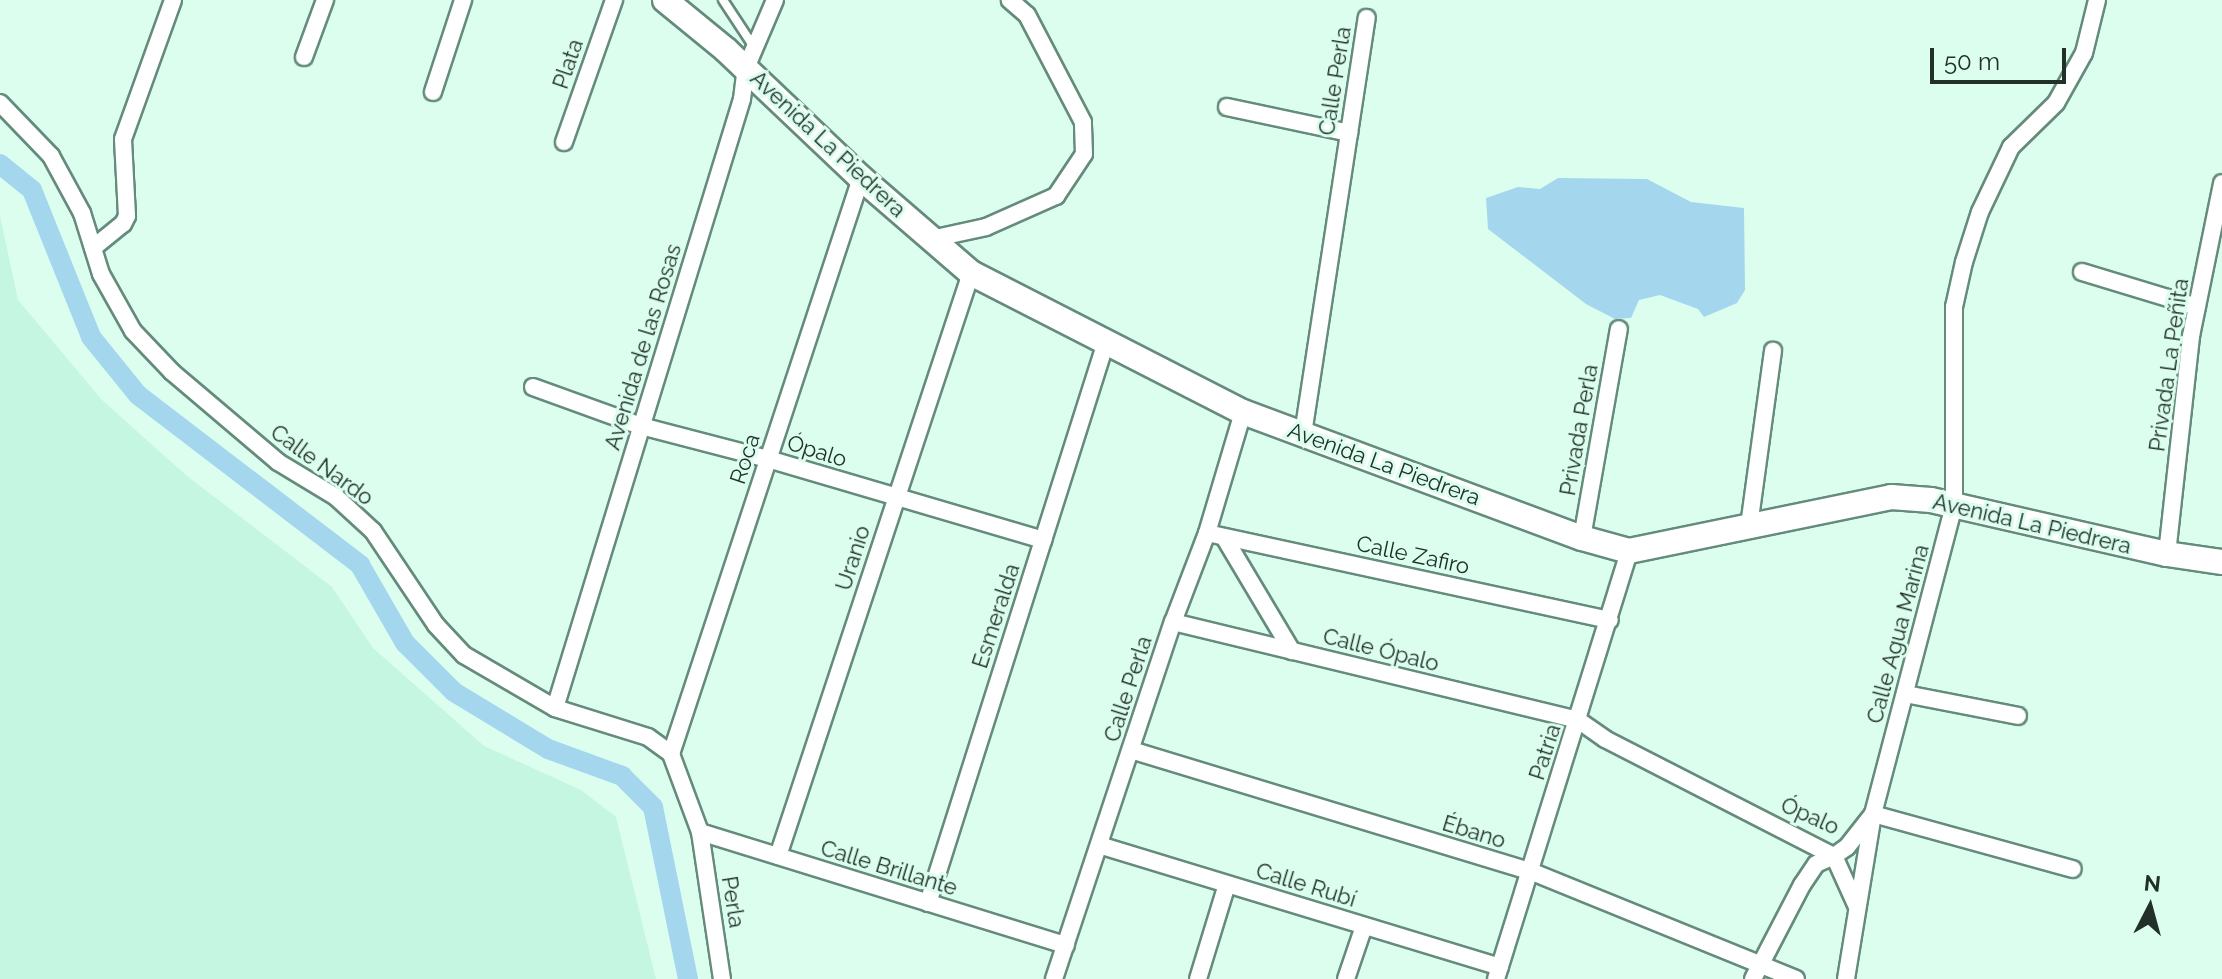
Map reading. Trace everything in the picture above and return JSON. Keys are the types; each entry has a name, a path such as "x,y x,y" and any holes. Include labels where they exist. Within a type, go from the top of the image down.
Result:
{"street":[{"path":"93,248 123,224 127,216 123,139 173,0"},
{"path":"304,57 325,0"},
{"path":"433,92 463,0"},
{"name":"Plata","path":"564,142 614,0"},
{"name":"Avenida La Piedrera","path":"665,0 750,58 861,178 971,273 1243,412 1582,538 1629,551 1891,497 1954,505 2167,554 2222,562"},
{"name":"Avenida de las Rosas","path":"555,708 742,99 750,58 775,0"},
{"path":"931,239 986,227 1056,196 1084,154 1083,122 1027,15 1010,0"},
{"name":"Calle Agua Marina","path":"1846,979 1873,814 1954,505 1954,307 1964,262 1980,212 2011,147 2056,103 2084,53 2097,0"},
{"name":"Calle Perla","path":"1303,434 1367,18"},
{"name":"Calle Nardo","path":"0,103 51,156 82,213 101,274 133,331 172,372 278,462 336,497 373,531 436,625 464,655 555,708 648,737 671,754"},
{"path":"1227,107 1349,133"},
{"name":"Roca","path":"671,754 861,178"},
{"name":"Privada La Peñita","path":"2167,554 2197,307 2222,183"},
{"path":"2082,272 2197,307"},
{"name":"Uranio","path":"778,856 971,273"},
{"name":"Privada Perla","path":"1582,538 1619,329"},
{"name":"Esmeralda","path":"928,903 1106,342"},
{"path":"1749,526 1773,351"},
{"name":"Ópalo","path":"533,387 641,426 768,459 1043,540"},
{"name":"Calle Perla","path":"1054,979 1173,622 1215,535 1243,412"},
{"path":"1215,535 1292,651"},
{"name":"Calle Zafiro","path":"1215,535 1610,620"},
{"name":"Patria","path":"1498,973 1629,551"},
{"name":"Calle Ópalo","path":"1173,622 1578,720"},
{"path":"1905,694 2018,716"},
{"name":"Ópalo","path":"1578,720 1605,739 1834,856 1847,847 1873,814 2073,869"},
{"name":"Ébano","path":"1131,750 1530,871 1756,972 1796,979"},
{"path":"671,754 700,832"},
{"name":"Calle Brillante","path":"700,832 1066,945"},
{"name":"Perla","path":"700,832 722,979"},
{"name":"Calle Rubí","path":"1099,845 1364,926 1498,973"},
{"path":"1756,972 1809,872 1834,856 1857,908"},
{"path":"1198,979 1227,884"},
{"path":"1346,979 1364,926"}],"lane":[{"path":"723,0 750,58"}],"shaded area":[{"path":"0,216 18,300 102,400 187,476 332,587 373,648 484,746 581,790 616,817 656,979 0,979"}],"water":[{"path":"1558,178 1647,179 1691,202 1744,208 1745,290 1737,303 1704,317 1698,309 1660,295 1639,300 1631,318 1615,319 1586,304 1488,229 1486,198 1518,187 1540,189"}],"waterway":[{"path":"0,164 32,190 91,337 138,395 360,565 405,643 454,692 548,749 622,776 653,807 688,979"}]}
